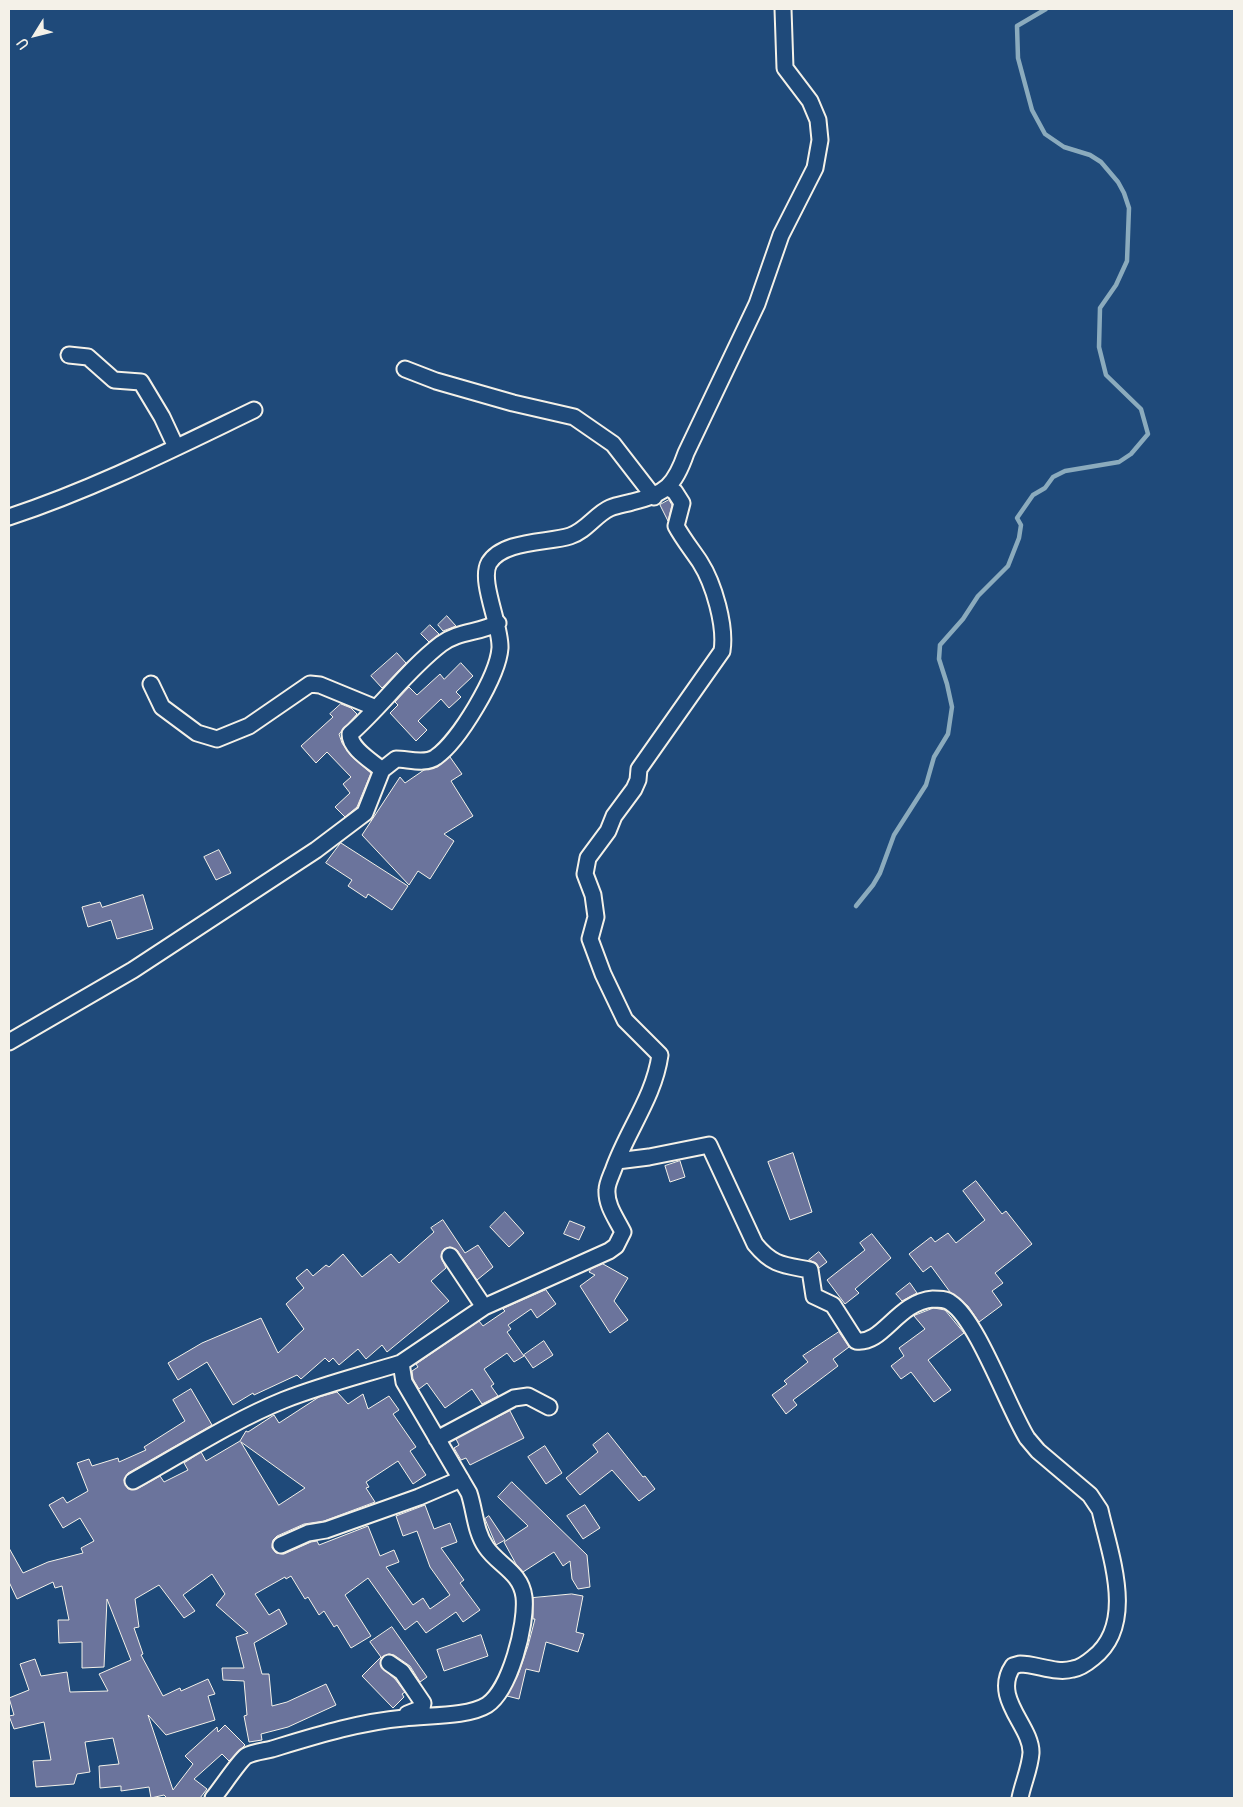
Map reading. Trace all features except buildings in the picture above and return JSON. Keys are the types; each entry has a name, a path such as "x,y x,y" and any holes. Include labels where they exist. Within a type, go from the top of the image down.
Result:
{"street":[{"path":"9,1042 133,970 316,850 365,813 382,770 396,758 424,761 436,758 476,710 492,677 500,649 498,623 486,579 489,564 496,556 518,545 571,535 610,508 654,497 668,488 679,472 686,452 757,304 781,235 815,168 820,140 818,120 810,102 785,68 783,9"},
{"path":"69,355 88,357 114,380 141,382 158,409 176,447"},
{"path":"405,369 436,381 513,403 574,417 613,444 654,497"},
{"path":"9,517 49,504 117,476 254,410"},
{"path":"133,1481 243,1420 283,1401 323,1386 401,1363 484,1307 616,1246 623,1232 610,1209 606,1189 627,1136 651,1093 657,1077 660,1055 625,1020 596,957 590,939 596,917 593,894 586,874 588,858 608,831 614,816 634,789 638,780 638,770 722,651 724,639 715,601 701,563 676,526 682,503 675,492 668,488"},
{"path":"382,770 361,753 349,737 350,734 407,675 442,643 463,633 486,630 498,623"},
{"path":"150,684 157,700 169,713 197,733 217,739 249,726 310,684 320,685 376,708"},
{"path":"618,1157 649,1157 709,1144 755,1244 765,1256 775,1263 810,1270 814,1296 834,1305 856,1341 872,1339 912,1304 932,1300 951,1302 959,1309 972,1328 1027,1438 1038,1451 1096,1502 1100,1510 1117,1590 1115,1623 1110,1640 1102,1652 1081,1666 1065,1671 1020,1664 1013,1666 1008,1674 1008,1694 1031,1752 1020,1798"},
{"path":"450,1256 484,1307"},
{"path":"213,1798 245,1756 349,1727 396,1718 470,1711 485,1706 497,1697 504,1685 519,1642 524,1597 518,1578 486,1547 478,1532 474,1507 461,1479 404,1382 401,1363"},
{"path":"437,1439 514,1398 528,1396 549,1407"},
{"path":"281,1545 308,1533 326,1530 418,1497 461,1479"},
{"path":"388,1662 402,1672 423,1703 422,1708 396,1718"}],"waterway":[{"path":"856,906 880,873 894,835 926,785 934,757 948,734 952,707 939,659 940,645 963,619 978,596 1008,566 1019,538 1021,525 1017,518 1033,495 1045,488 1053,477 1065,471 1119,462 1131,454 1148,434 1141,409 1106,375 1099,347 1100,308 1116,285 1127,261 1129,208 1124,193 1118,182 1101,162 1090,155 1064,147 1045,134 1032,110 1018,58 1017,26 1046,9"}]}
